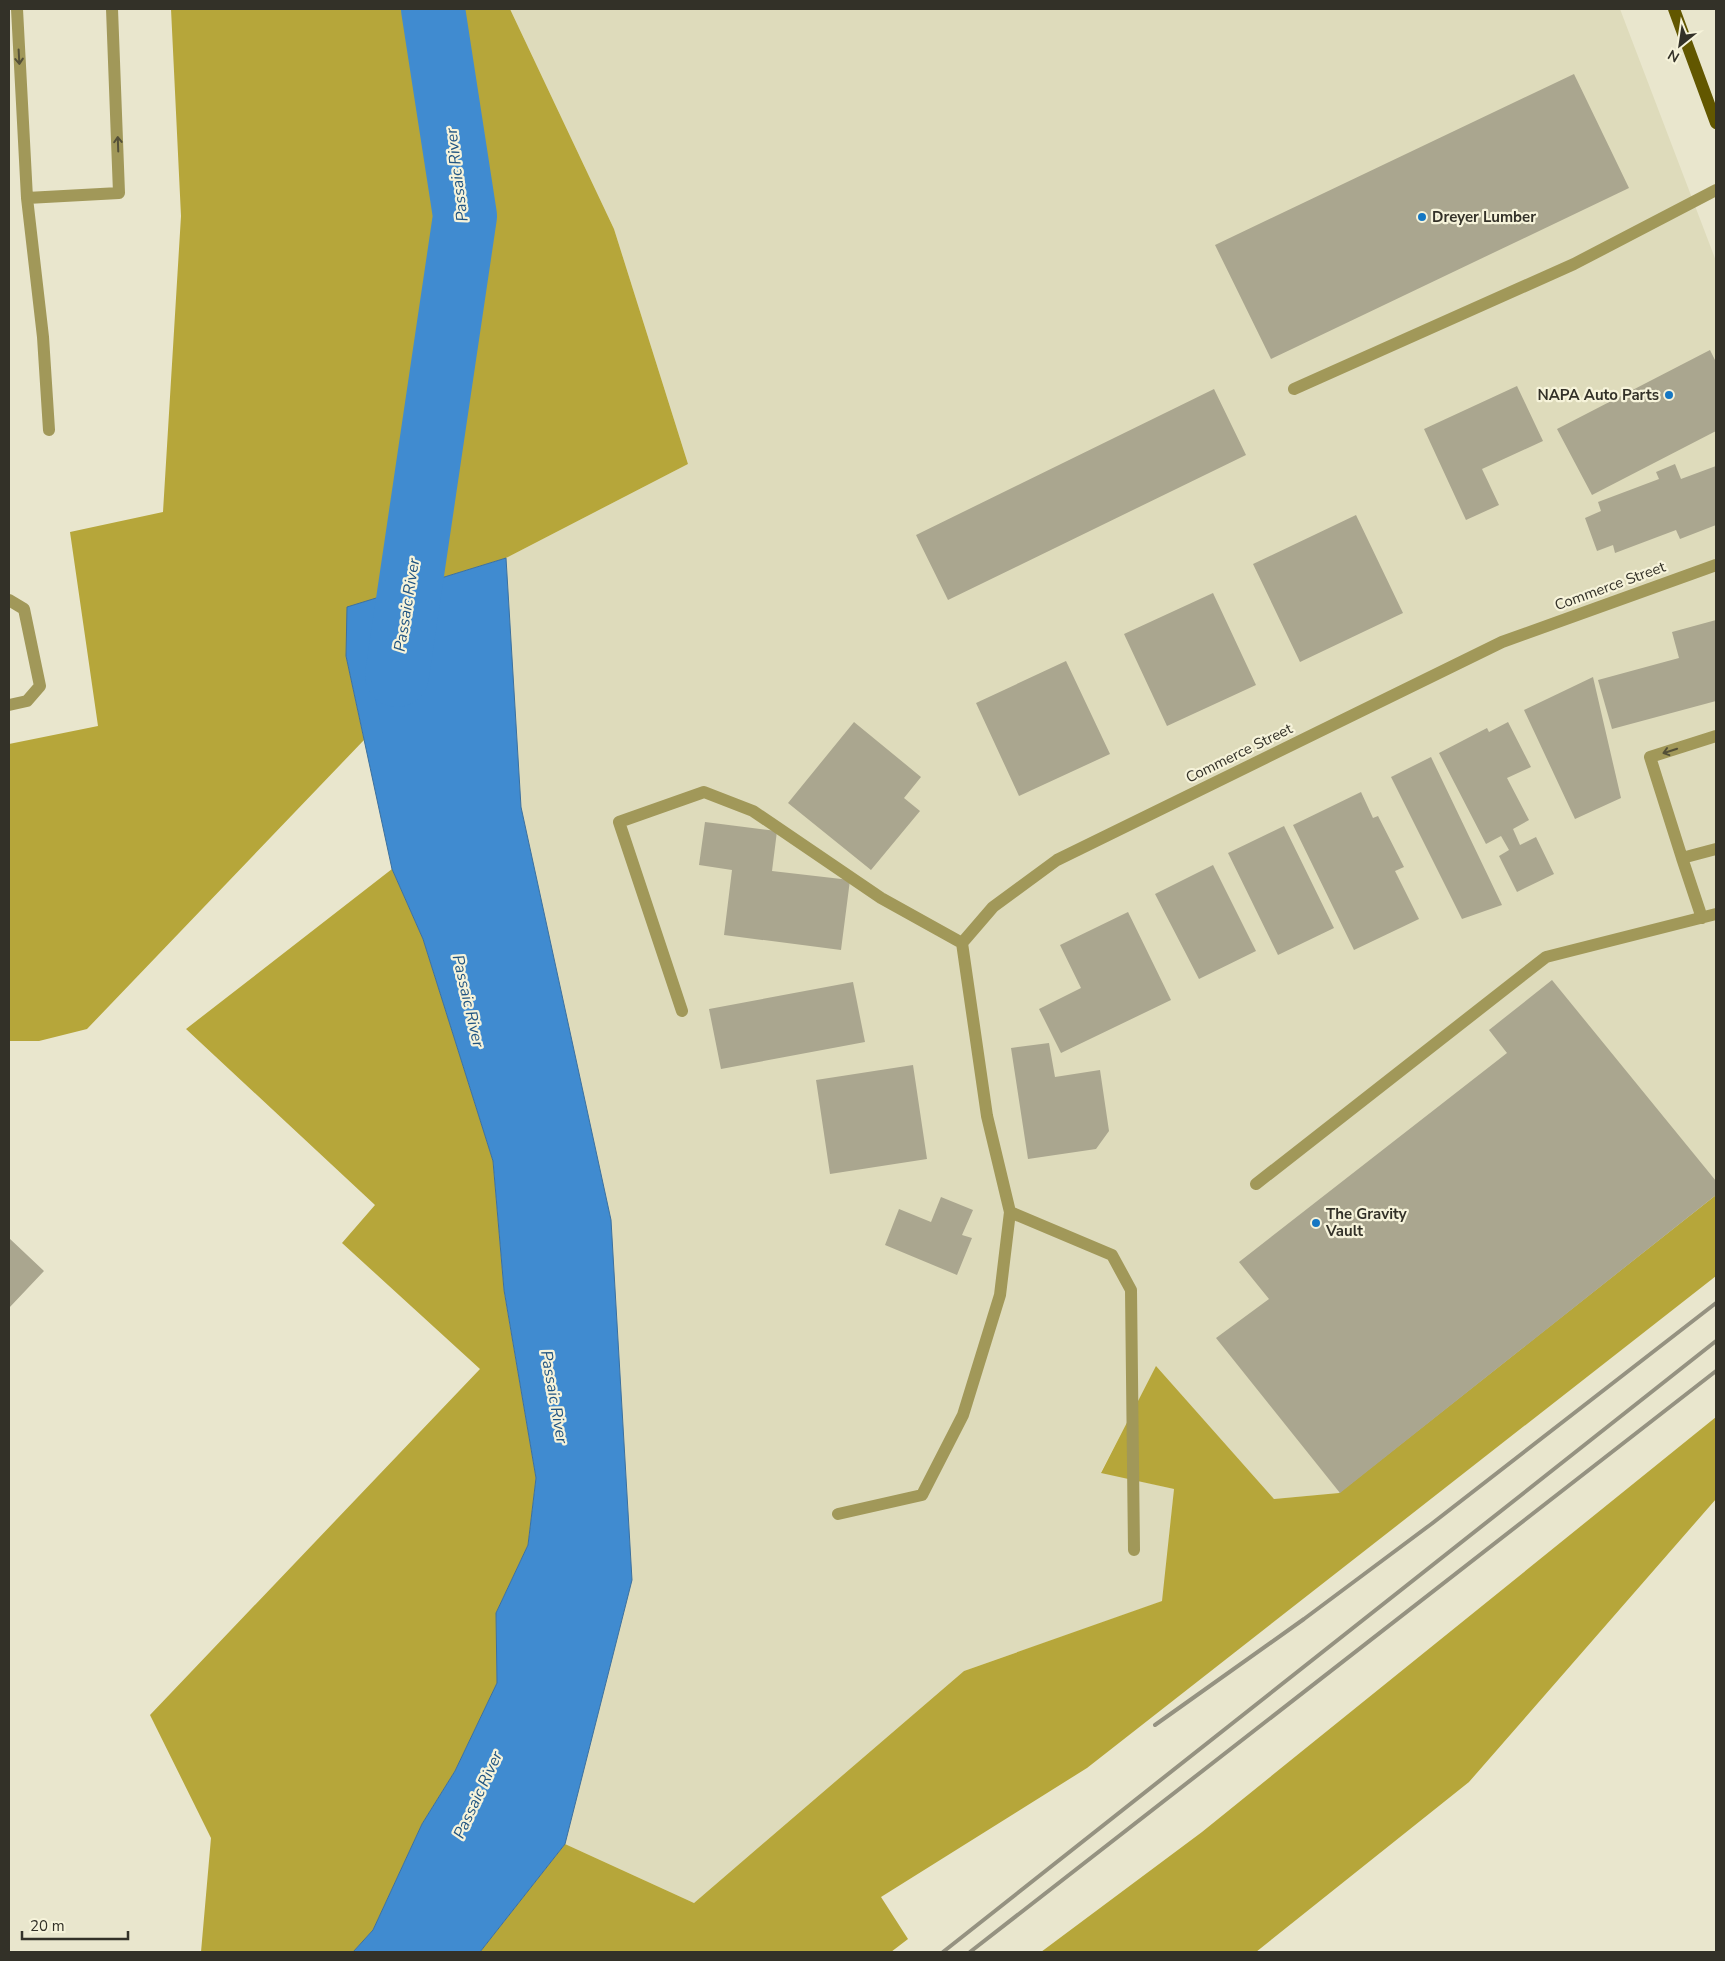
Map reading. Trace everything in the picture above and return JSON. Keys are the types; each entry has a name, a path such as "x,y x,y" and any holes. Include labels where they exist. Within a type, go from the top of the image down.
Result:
{"main road":[{"path":"1674,9 1716,120"}],"street":[{"path":"17,9 27,198 43,337 49,430"},
{"path":"27,198 119,193 112,9"},
{"path":"1294,389 1574,264 1716,190"},
{"name":"Commerce Street","path":"962,943 993,907 1057,860 1502,642 1716,565"},
{"path":"9,600 24,609 40,686 27,701 9,705"},
{"path":"1702,918 1650,757 1716,736"},
{"path":"682,1011 619,822 704,792 753,811 881,898 962,943 987,1116 1010,1212 1000,1295 963,1415 922,1495 838,1514"},
{"path":"1682,858 1716,849"},
{"path":"1256,1184 1546,957 1716,914"},
{"path":"1010,1212 1112,1255 1131,1290 1134,1550"}],"shaded area":[{"path":"171,9 510,9 614,229 688,464 506,558 348,607 346,656 364,740 87,1029 39,1041 9,1041 9,744 98,726 70,532 163,512 181,216"},
{"path":"510,9 1620,9 1716,261 1716,1195 1340,1493 1274,1499 1156,1367 1101,1472 1174,1489 1163,1601 964,1671 694,1903 565,1844 632,1580 611,1220 521,807 506,558 688,464 614,229"},
{"path":"392,869 423,939 493,1161 504,1291 536,1478 528,1545 496,1613 497,1683 455,1771 422,1824 373,1930 353,1952 201,1952 211,1838 150,1715 480,1369 342,1243 375,1205 186,1029"},
{"path":"1716,1195 1716,1276 1087,1768 881,1897 908,1939 891,1952 480,1952 565,1844 694,1903 964,1671 1162,1601 1174,1489 1101,1473 1156,1366 1274,1499 1339,1493"},
{"path":"1716,1417 1716,1499 1469,1782 1256,1952 1041,1952 1202,1832"}],"water":[{"path":"506,558 521,807 611,1220 632,1580 565,1844 480,1952 353,1952 373,1930 422,1824 455,1771 497,1683 496,1613 528,1545 536,1478 504,1290 493,1161 423,939 392,869 346,656 347,607"}],"building":[{"name":"Dreyer Lumber","path":"1574,74 1629,188 1271,359 1215,245"},
{"name":"NAPA Auto Parts","path":"1710,350 1716,362 1716,431 1592,495 1557,429"},
{"path":"1517,386 1543,441 1482,469 1499,505 1466,520 1424,429"},
{"path":"1214,389 1246,455 948,600 916,535"},
{"path":"1675,464 1681,479 1716,466 1716,525 1680,539 1676,530 1615,553 1613,545 1597,551 1585,518 1601,511 1598,502 1659,479 1656,472"},
{"path":"1356,515 1403,613 1300,662 1253,564"},
{"path":"1213,593 1256,685 1167,726 1124,634"},
{"path":"1716,620 1716,701 1612,729 1598,680 1679,658 1672,632"},
{"path":"1066,661 1110,754 1019,796 976,703"},
{"path":"1593,677 1621,798 1575,819 1524,710"},
{"path":"854,722 921,777 904,798 920,811 871,870 788,803"},
{"path":"1508,722 1531,767 1507,778 1529,820 1513,829 1520,845 1536,837 1554,874 1517,892 1499,856 1509,850 1501,836 1486,844 1439,753 1487,728 1489,732"},
{"path":"1431,757 1502,905 1462,919 1391,777"},
{"path":"1361,792 1373,818 1378,816 1404,867 1395,871 1419,919 1354,950 1293,825"},
{"path":"705,822 777,831 772,871 850,880 841,950 724,935 732,870 699,865"},
{"path":"1284,826 1334,928 1278,955 1228,853"},
{"path":"1213,865 1256,951 1199,979 1155,894"},
{"path":"1128,912 1171,1000 1061,1053 1039,1009 1081,988 1060,945"},
{"path":"1552,980 1716,1181 1716,1195 1340,1493 1216,1338 1269,1299 1239,1262 1507,1053 1489,1030"},
{"path":"853,982 865,1042 721,1069 709,1009"},
{"path":"1049,1043 1055,1077 1100,1070 1109,1131 1096,1149 1028,1159 1011,1048"},
{"path":"913,1065 927,1159 830,1174 816,1080"},
{"path":"941,1197 973,1210 962,1235 972,1238 957,1275 885,1245 899,1209 931,1222"},
{"path":"9,1238 44,1271 9,1308"}],"waterway":[{"name":"Passaic River","path":"397,675 465,216 433,9"}],"railway":[{"path":"1155,1725 1304,1619 1430,1525 1716,1303"},
{"path":"943,1952 1716,1341"},
{"path":"970,1952 1716,1371"}],"place":[{"name":"Dreyer Lumber","path":"1422,217"},
{"name":"NAPA Auto Parts","path":"1669,395"},
{"name":"The Gravity Vault","path":"1316,1223"}]}
